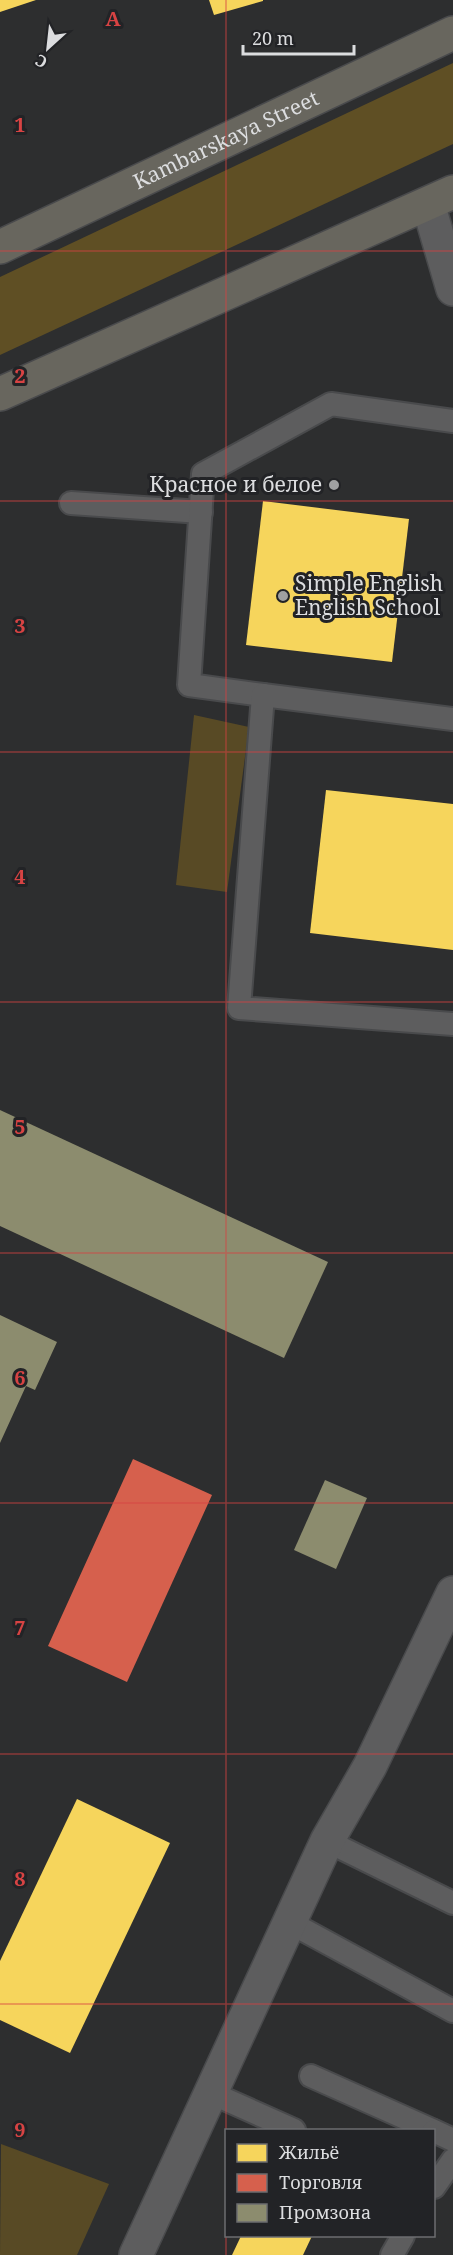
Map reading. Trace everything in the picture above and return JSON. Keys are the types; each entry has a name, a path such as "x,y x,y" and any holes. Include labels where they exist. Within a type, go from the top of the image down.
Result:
{"main road":[{"name":"Kambarskaya Street","path":"0,247 453,33"},
{"path":"0,394 441,198"}],"street":[{"path":"441,198 453,287"},
{"path":"136,2255 327,1841 370,1766 453,1593"}],"lane":[{"path":"453,421 331,404 203,474 189,685 453,719"},
{"path":"71,503 201,512"},
{"path":"263,695 239,1008 453,1024"},
{"path":"327,1841 453,1903"},
{"path":"289,1922 453,2011"},
{"path":"310,2076 429,2129"},
{"path":"211,2093 292,2129"},
{"path":"435,2132 453,2140"},
{"path":"435,2186 453,2160"},
{"path":"392,2255 402,2237"}],"shaded area":[{"path":"453,63 453,144 0,355 0,277"},
{"path":"194,715 249,727 227,892 176,885"},
{"path":"1,2144 109,2184 77,2255 0,2255"}],"building: Жильё":[{"path":"0,0 36,0 0,12"},
{"path":"209,0 263,0 263,1 214,15"},
{"path":"263,501 409,519 392,662 246,645"},
{"path":"326,790 453,804 453,950 310,933"},
{"path":"77,1799 170,1843 70,2053 0,2020 0,1961"},
{"path":"241,2237 312,2237 303,2255 232,2255"}],"building: Торговля":[{"path":"133,1459 212,1495 127,1682 48,1646"}],"building: Промзона":[{"path":"0,1110 328,1262 284,1358 0,1226"},
{"path":"0,1315 57,1342 35,1390 26,1386 0,1443"},
{"path":"325,1480 367,1498 336,1569 294,1550"}],"place":[{"name":"Красное и белое","path":"334,485"},
{"name":"Simple English English School","path":"283,596"}]}
